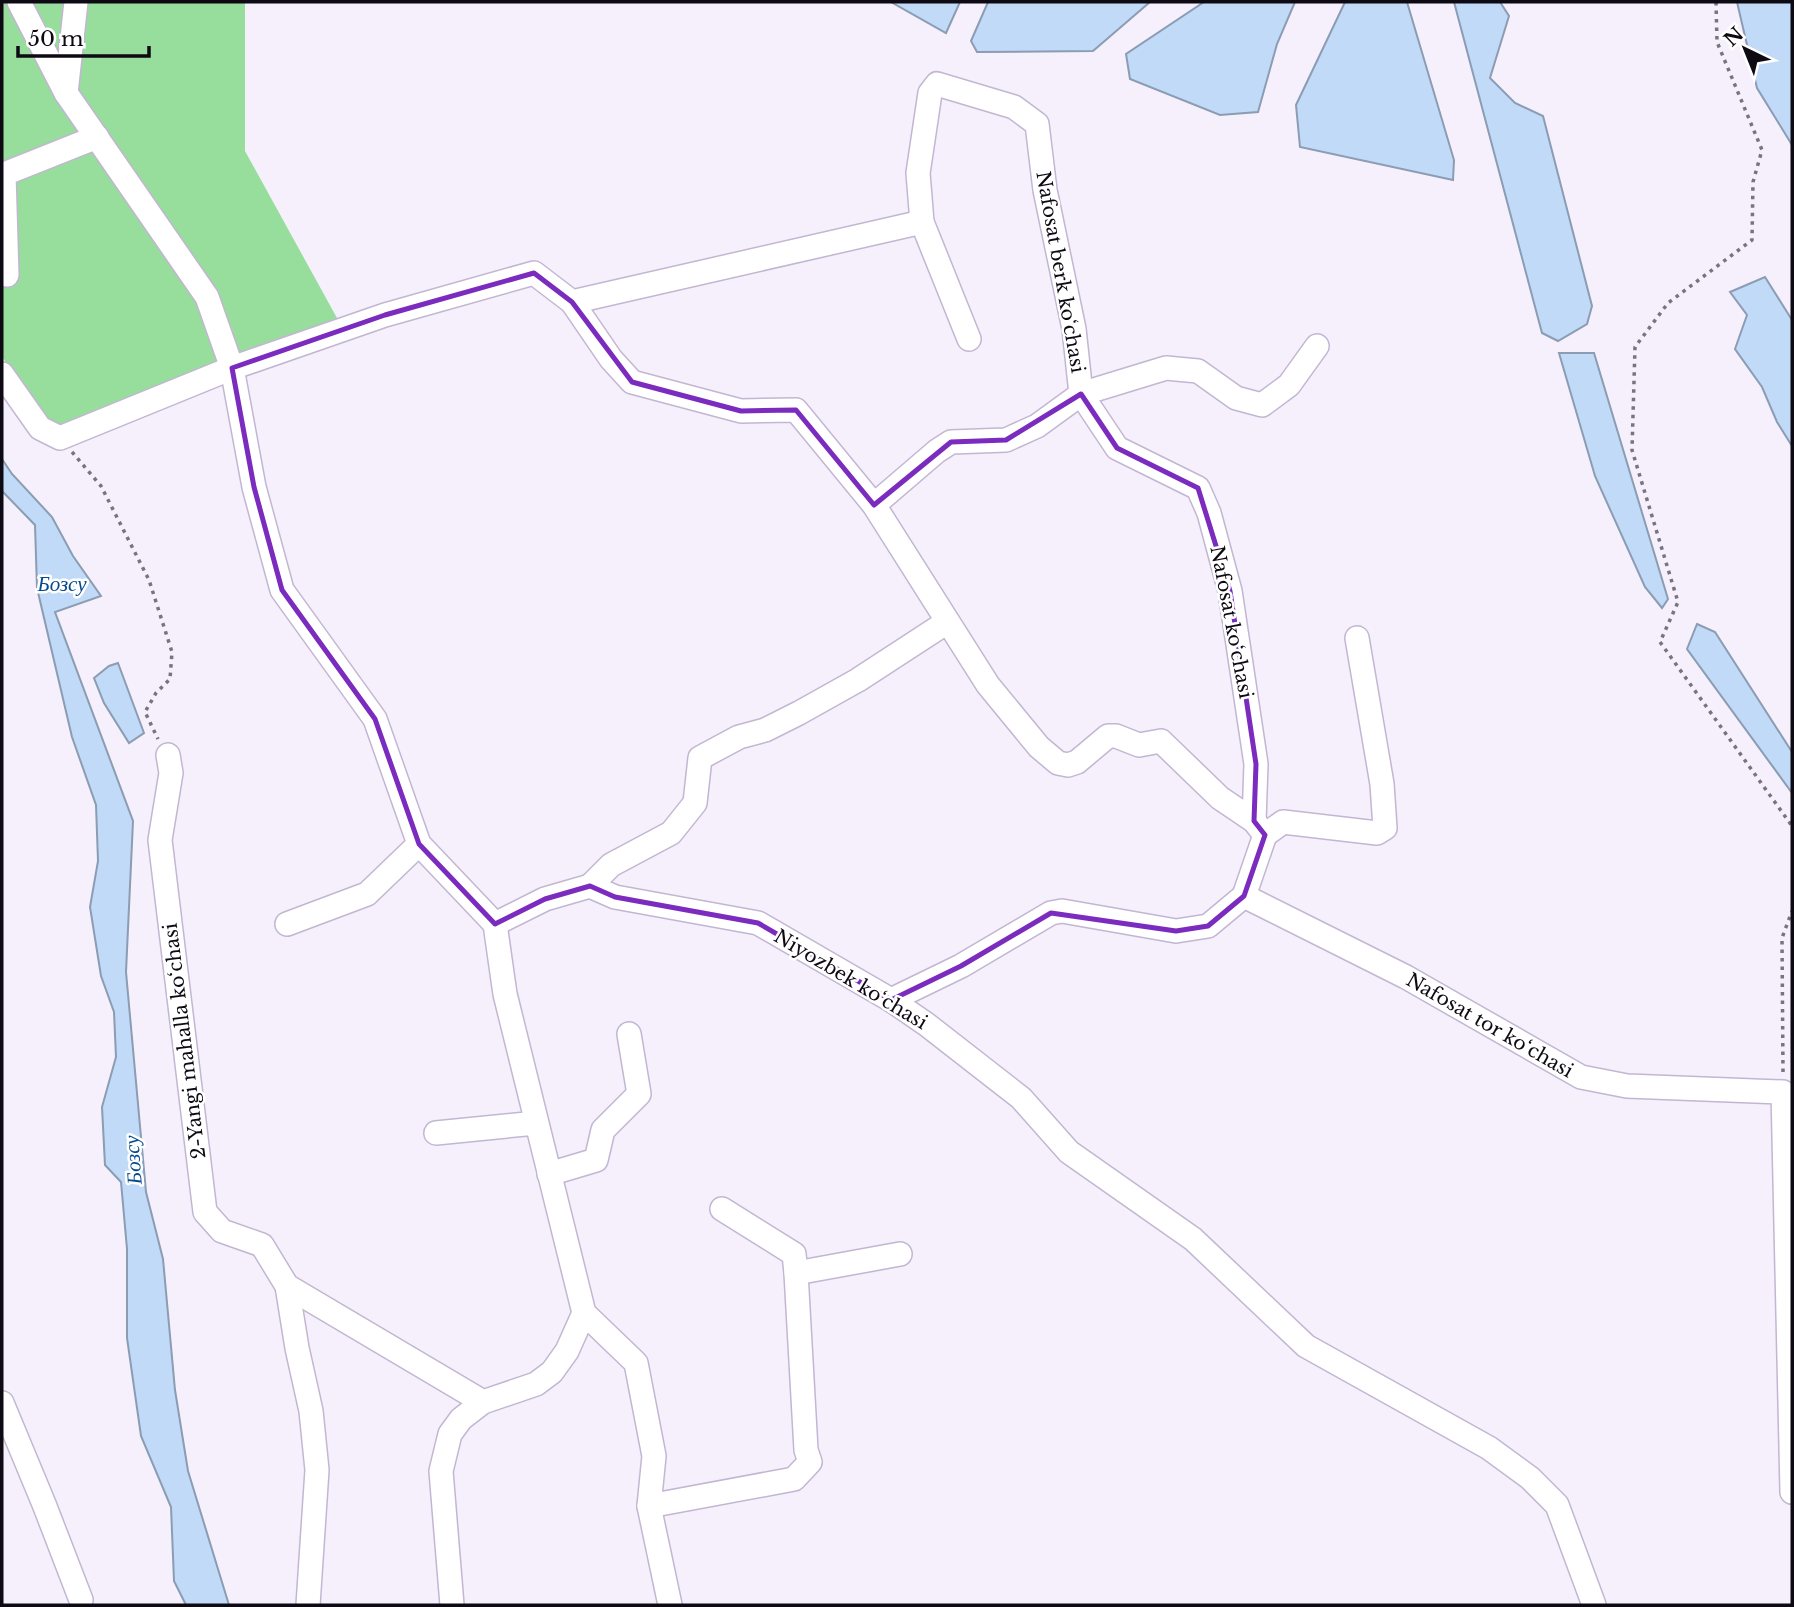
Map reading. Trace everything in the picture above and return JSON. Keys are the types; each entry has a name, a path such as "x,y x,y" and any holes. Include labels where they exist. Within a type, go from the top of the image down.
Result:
{"street":[{"path":"19,2 66,93 207,298 232,368 254,486 282,590 375,719 419,844 495,924 505,994 584,1313 636,1363 653,1456 649,1506 670,1605"},
{"path":"66,93 76,2"},
{"name":"Nafosat berk ko‘chasi","path":"969,339 922,222 918,173 930,93 937,84 1014,107 1037,124 1045,190 1074,329 1081,394 1166,368 1198,371 1236,398 1262,405 1289,385 1317,346"},
{"path":"7,275 4,174 97,137"},
{"path":"572,302 922,222"},
{"path":"2,374 40,428 60,438 232,368 386,315 534,273 572,302 611,359 632,382 741,411 796,410 874,505 988,685 1039,747 1058,763 1068,765 1077,762 1108,736 1116,736 1139,745 1161,741 1220,798 1260,828 1283,822 1377,833 1385,828 1382,784 1357,638"},
{"path":"874,505 951,442 1006,440 1037,426 1081,394"},
{"name":"Nafosat ko‘chasi","path":"1081,394 1117,448 1198,488 1209,513 1230,591 1256,764 1260,828 1244,896"},
{"path":"495,924 545,898 590,886 611,865 671,833 695,803 700,758 739,737 765,730 799,713 858,680 947,622"},
{"name":"2-Yangi mahalla ko‘chasi","path":"168,755 171,773 160,839 205,1212 222,1231 262,1244 287,1286 311,1411 317,1470 308,1605"},
{"path":"287,924 367,894 419,844"},
{"name":"Niyozbek ko‘chasi","path":"590,886 615,897 758,923 891,1000 926,1024 1021,1098 1069,1152 1193,1239 1306,1346 1489,1448 1530,1478 1557,1505 1594,1605"},
{"path":"891,1000 961,966 1051,913 1062,911 1176,931 1208,926 1244,896"},
{"name":"Nafosat tor ko‘chasi","path":"1244,896 1406,977 1581,1077 1627,1086 1783,1092"},
{"path":"549,1174 596,1160 603,1130 639,1094 629,1034"},
{"path":"1783,1092 1792,1492"},
{"path":"436,1133 536,1123"},
{"path":"649,1506 794,1479 810,1462 806,1450 794,1254 722,1209"},
{"path":"796,1273 900,1254"},
{"name":"2-Yangi mahalla ko‘chasi","path":"287,1286 484,1402"},
{"path":"452,1605 441,1471 450,1434 461,1419 484,1402 536,1384 552,1372 567,1351 584,1313"},
{"path":"2,1404 81,1600"}],"path":[{"path":"1716,2 1717,42 1762,149 1753,182 1752,240 1668,303 1635,347 1632,450 1678,602 1660,642 1792,826"},
{"path":"60,438 101,486 149,580 172,652 172,667 170,679 156,693 145,712 152,730 168,755"},
{"path":"1783,1092 1782,938 1792,911"}],"highlighted area":[{"path":"534,273 572,302 632,382 741,411 796,410 874,505 951,442 1006,440 1081,394 1117,448 1198,488 1230,591 1256,764 1254,821 1265,835 1244,896 1208,926 1176,931 1051,913 961,966 891,1000 758,923 615,897 590,886 545,899 495,924 419,844 375,719 282,590 254,487 232,368 385,315"}],"green space":[{"path":"2,2 245,2 245,151 337,318 54,427 2,357"}],"water":[{"path":"891,2 960,2 946,33"},
{"path":"988,2 1150,2 1093,51 977,52 971,41"},
{"path":"1204,2 1295,2 1277,44 1258,112 1220,115 1130,79 1126,54"},
{"path":"1345,2 1407,2 1454,160 1453,180 1300,147 1296,105"},
{"path":"1454,2 1500,2 1509,16 1490,78 1515,103 1543,116 1592,306 1587,324 1558,341 1542,333"},
{"path":"1737,2 1792,2 1792,145 1757,88"},
{"path":"1765,277 1792,320 1792,446 1777,422 1762,387 1735,349 1747,315 1730,292"},
{"path":"1559,353 1594,353 1668,599 1662,608 1645,587 1595,476"},
{"name":"Бозсу","path":"2,459 12,474 52,517 73,556 101,596 55,612 133,821 126,972 146,1192 163,1259 175,1390 188,1471 229,1605 186,1605 174,1581 171,1507 141,1436 127,1338 127,1249 121,1182 105,1165 102,1107 116,1057 114,1012 101,976 90,907 98,861 96,805 72,737 37,588 35,525 2,491"},
{"path":"1697,624 1715,632 1792,752 1792,793 1687,649"},
{"path":"118,663 144,733 129,743 104,703 94,678 109,666"}]}
